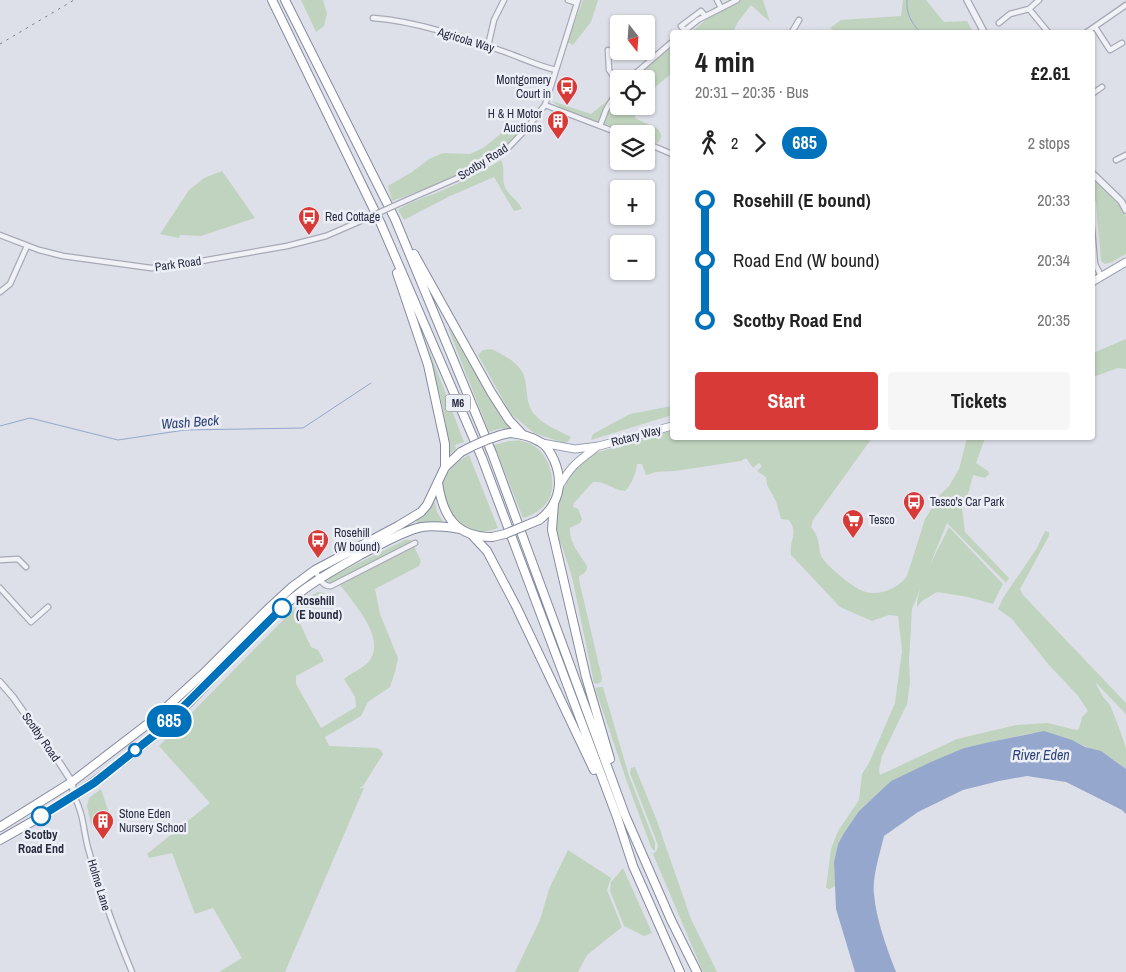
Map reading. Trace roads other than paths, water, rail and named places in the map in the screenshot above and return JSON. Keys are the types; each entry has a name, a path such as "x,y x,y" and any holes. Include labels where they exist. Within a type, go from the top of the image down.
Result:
{"highway":[{"name":"M6","path":"272,0 381,224 482,458 617,817 633,866 680,972"},
{"name":"M6","path":"285,0 395,219 492,453 625,815 697,972"},
{"path":"395,219 491,392 509,420 523,435"},
{"path":"381,224 428,365 445,444 445,467"},
{"path":"0,827 72,782 149,723 203,674 292,587 315,570 416,517 427,505 445,467 461,452 502,435 510,434 523,435 542,443 551,454 558,468 560,485 554,503 552,530 586,677 625,815"},
{"path":"438,483 440,500 448,517 488,551 617,817"},
{"path":"472,536 492,537 513,531 539,520 549,512 554,503"},
{"path":"0,840 94,783 157,733 268,621 320,578 376,546 410,531 422,527 438,526 460,529"}],"main road":[{"path":"1095,280 1125,261"},
{"name":"Rotary Way","path":"542,443 575,448 599,446 670,427"},
{"name":"Rotary Way","path":"560,485 570,469 579,460 599,446"}],"street":[{"path":"488,46 494,20 504,0"},
{"path":"568,0 578,2 545,105 610,130"},
{"path":"717,0 721,8"},
{"path":"687,30 705,16 737,0"},
{"path":"967,0 983,30"},
{"path":"999,23 1010,14 1029,10 1039,0"},
{"path":"1090,30 1126,5"},
{"path":"1029,10 1046,30"},
{"name":"Agricola Way","path":"373,18 410,22 488,46 556,70"},
{"path":"793,30 800,20"},
{"path":"1095,27 1110,50 1122,43"},
{"path":"639,70 670,44"},
{"path":"608,50 610,72"},
{"path":"1095,92 1102,87"},
{"path":"600,126 610,103"},
{"name":"Scotby Road","path":"356,223 470,173 508,148 545,105"},
{"path":"655,147 670,153"},
{"path":"1116,160 1126,155"},
{"path":"1095,176 1121,201 1126,210"},
{"name":"Park Road","path":"0,234 27,246 63,256 151,268 173,266 287,246 326,236 356,223"},
{"path":"0,292 10,284 27,246"},
{"path":"1095,255 1101,276"},
{"path":"315,570 325,586 330,586 415,543"},
{"path":"0,560 18,560 26,567"},
{"path":"0,588 31,622 48,608"},
{"name":"Scotby Road","path":"0,682 13,697 72,782 74,796"},
{"name":"Holme Lane","path":"74,796 82,816 87,846 110,920 132,972"}],"water":[{"name":"River Eden","path":"1044,731 1072,740 1085,747 1101,751 1126,769 1126,814 1122,810 1066,782 1027,776 963,790 918,812 884,836 874,880 874,894 879,924 896,972 855,972 836,909 834,862 838,844 859,811 891,781 931,762 964,748"}],"waterway":[{"path":"907,0 907,10 910,18 918,30"},
{"name":"Wash Beck","path":"0,426 30,418 118,440 185,430 303,428 371,383"}],"railway":[{"path":"0,44 74,0"}],"place":[{"name":"Montgomery Court in","path":"567,106"},
{"name":"H & H Motor Auctions","path":"558,140"},
{"name":"Red Cottage","path":"309,236"},
{"name":"Tesco's Car Park","path":"914,521"},
{"name":"Tesco","path":"853,539"},
{"name":"Rosehill (W bound)","path":"318,559"},
{"name":"Rosehill (E bound)","path":"282,608"},
{"name":"Scotby Road End","path":"41,816"},
{"name":"Stone Eden Nursery School","path":"103,840"}]}
